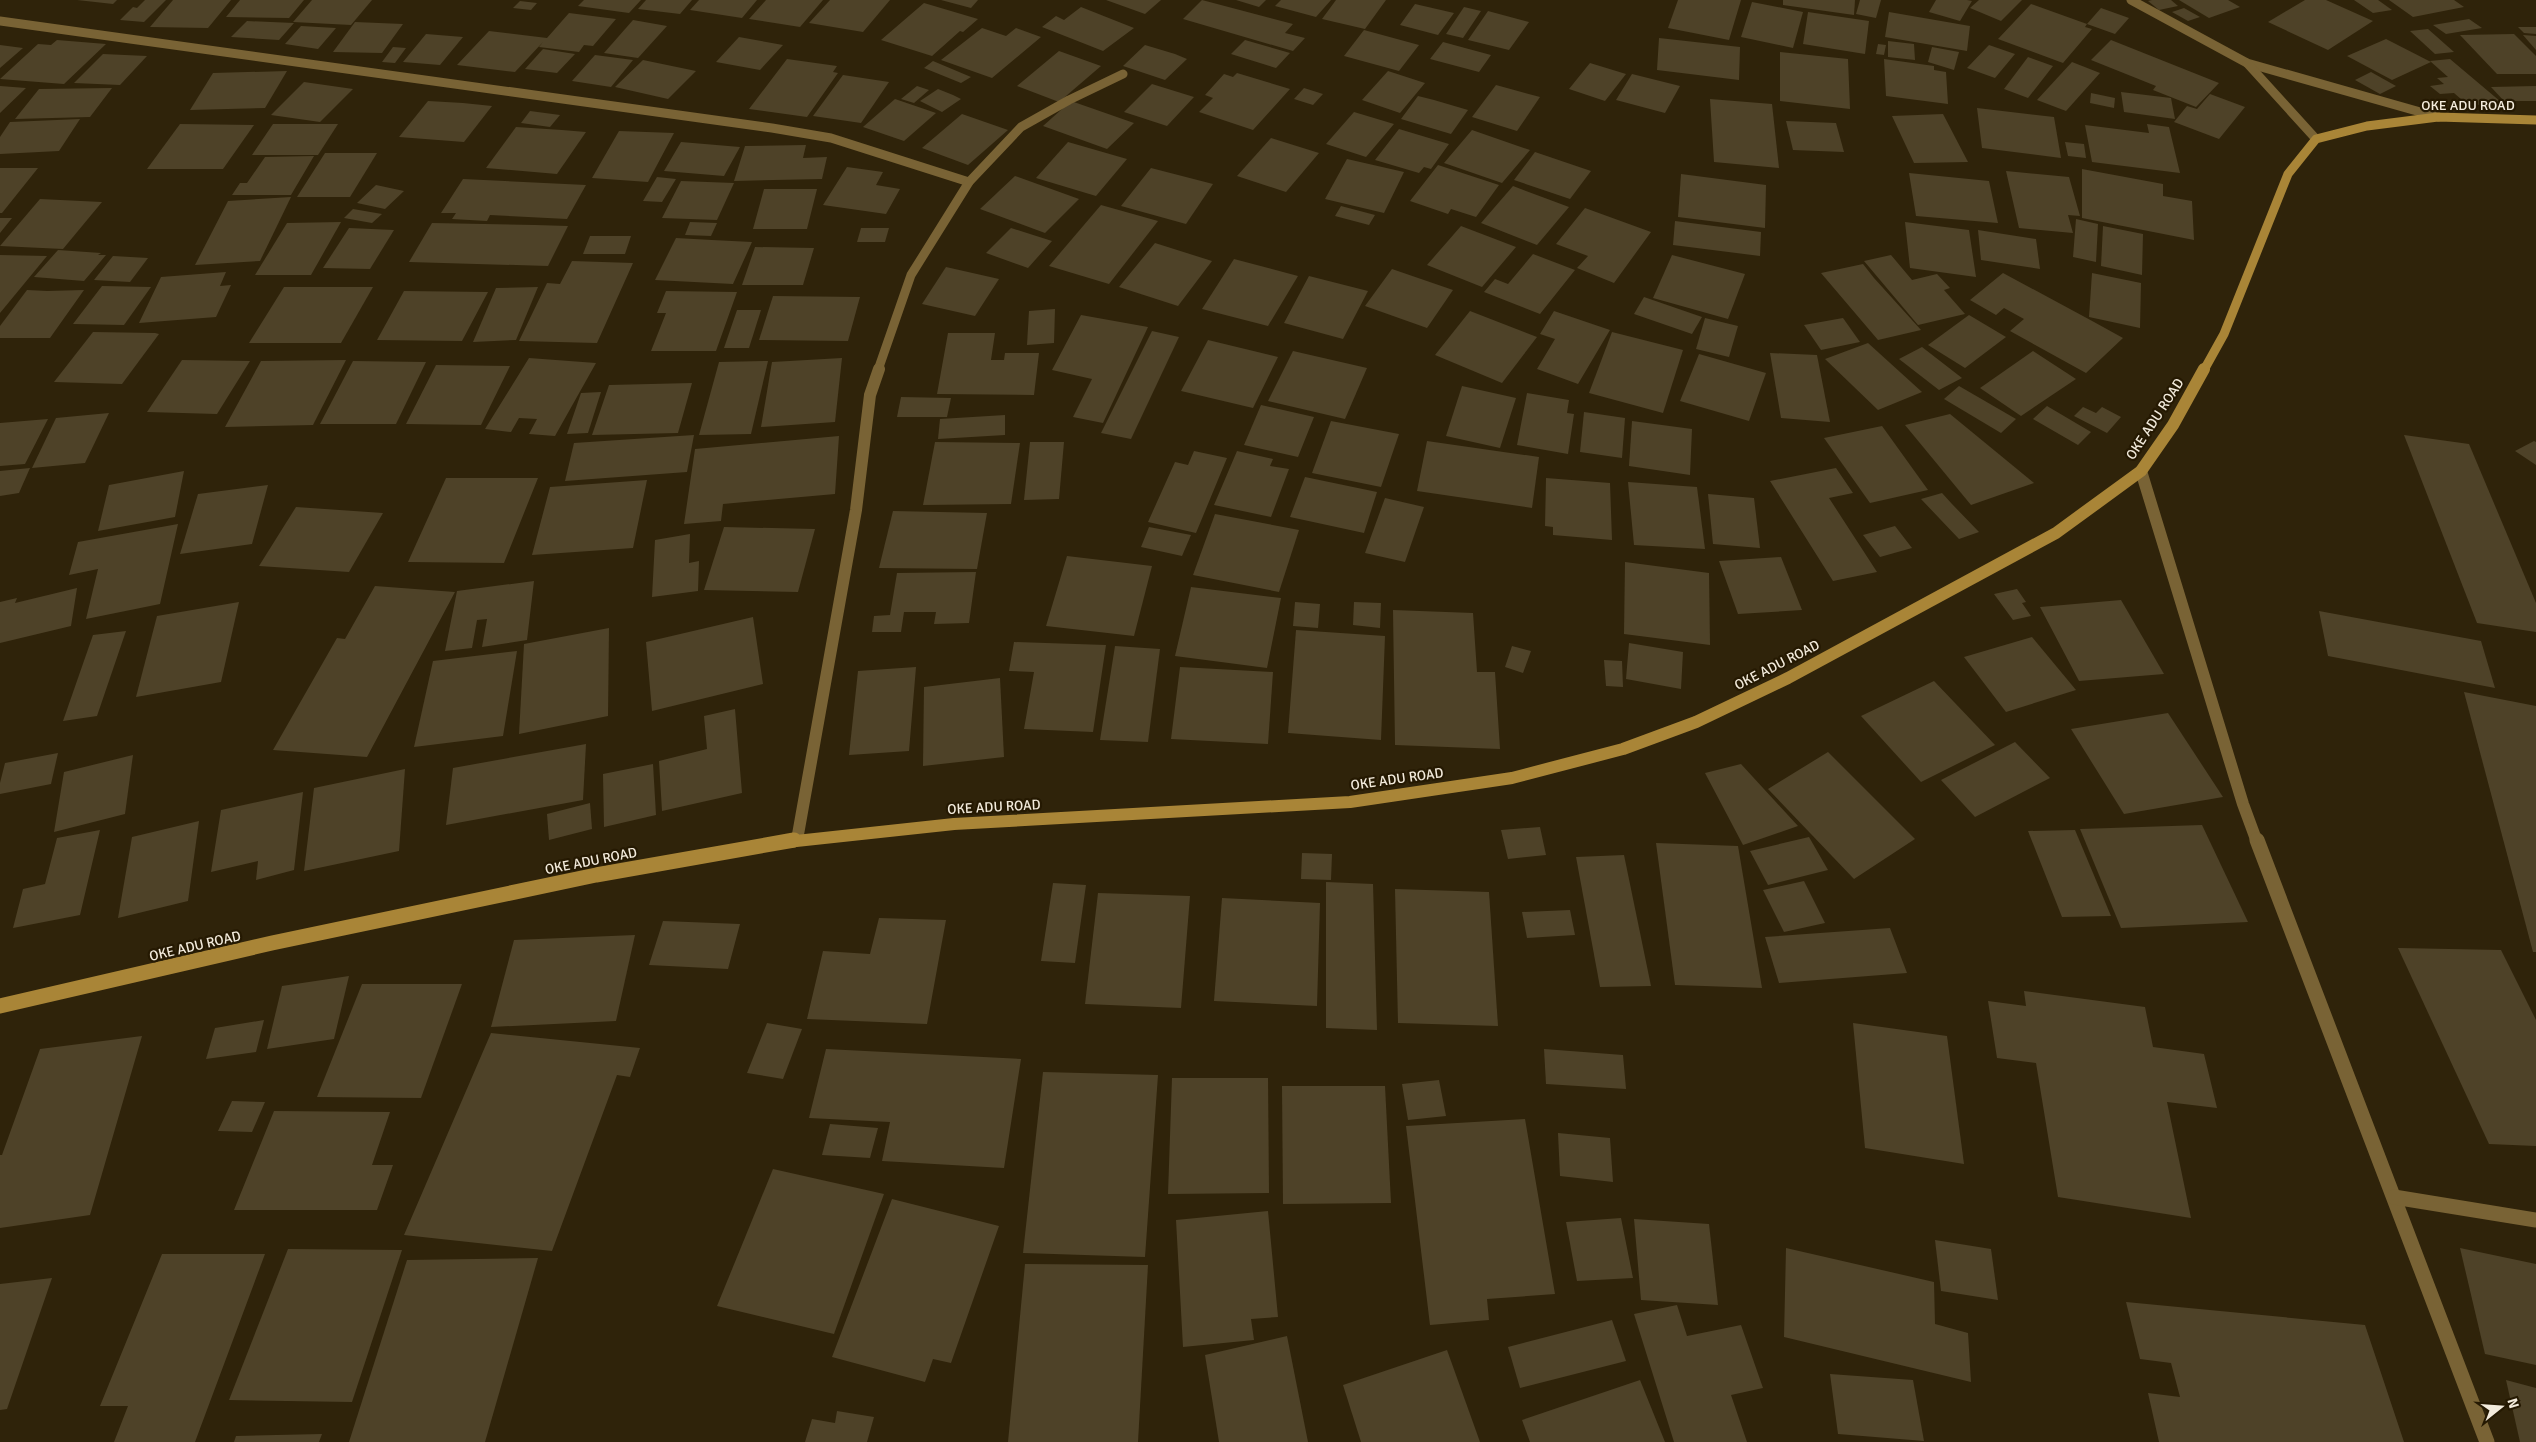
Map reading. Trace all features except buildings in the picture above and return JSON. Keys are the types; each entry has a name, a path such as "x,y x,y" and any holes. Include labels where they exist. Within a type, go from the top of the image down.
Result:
{"street":[{"path":"2131,0 2247,63 2438,118"},
{"path":"0,21 772,128 831,138 969,182"},
{"path":"2247,63 2316,139"},
{"path":"797,840 856,510 870,395 911,275 969,182 1021,128 1069,100 1123,74"},
{"name":"OKE ADU ROAD","path":"0,1006 272,944 596,875 797,840 954,824 1350,802 1512,778 1623,749 1696,722 1788,678 2056,532 2141,471 2173,425 2224,334 2288,174 2316,139 2367,126 2438,118 2536,120"},
{"path":"2141,471 2242,804 2487,1442"},
{"path":"2394,1197 2536,1220"}]}
